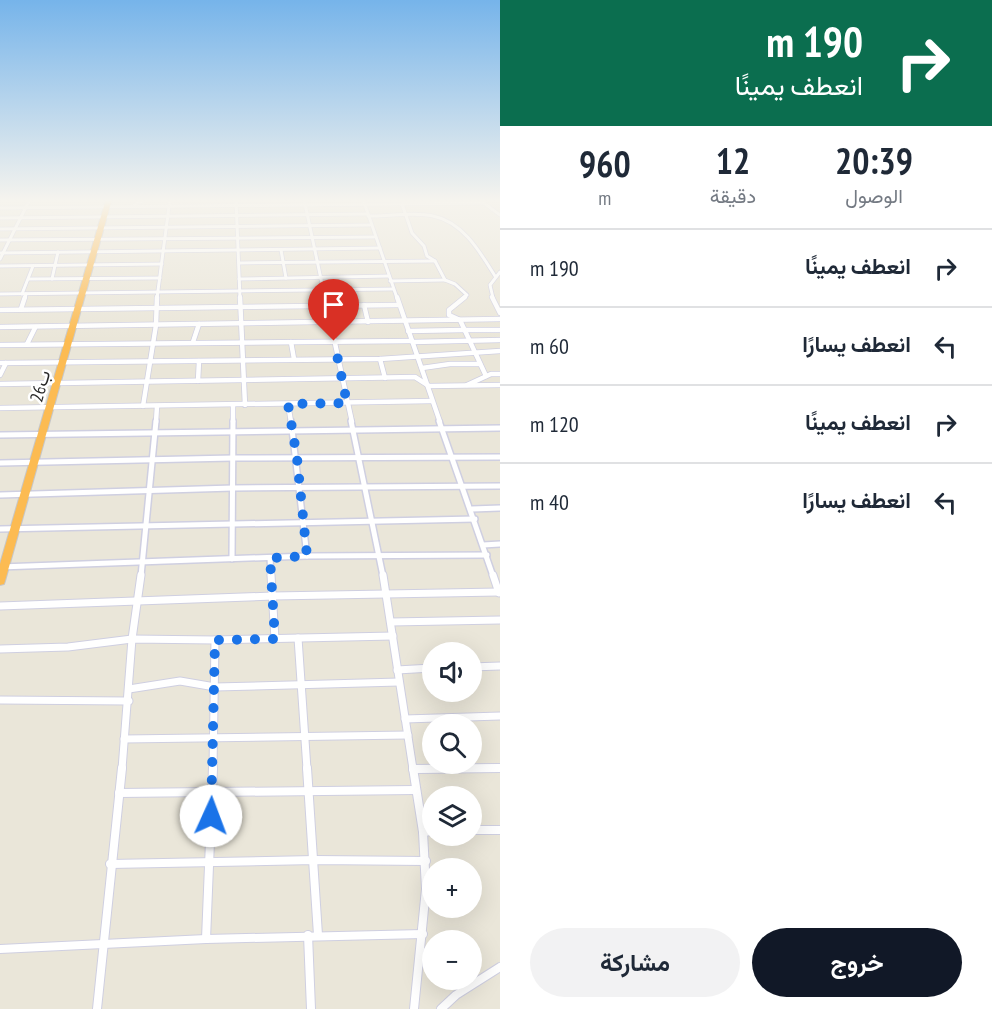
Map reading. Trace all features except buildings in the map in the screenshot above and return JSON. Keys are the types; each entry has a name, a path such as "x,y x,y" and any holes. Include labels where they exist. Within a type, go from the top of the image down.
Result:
{"highway":[{"name":"26ب","path":"0,581 2,567 96,246"}],"street":[{"path":"143,406 156,325 164,246"},
{"path":"238,246 245,405"},
{"path":"313,246 373,521 391,622 416,790 422,813"},
{"path":"424,246 427,256 435,261 446,280"},
{"path":"476,246 495,276"},
{"path":"0,260 2,253 380,248 500,593 273,596 0,606"},
{"path":"281,250 286,278"},
{"path":"52,279 58,252"},
{"path":"238,263 435,261"},
{"path":"0,266 162,264"},
{"path":"21,309 33,266"},
{"path":"500,272 490,285 491,294 500,313"},
{"path":"29,279 160,278"},
{"path":"239,279 446,280 455,284 466,295 449,310 449,315 460,320 486,376"},
{"path":"0,294 393,289"},
{"path":"273,291 275,306"},
{"path":"0,310 398,304"},
{"path":"364,305 368,322"},
{"path":"0,327 500,319"},
{"path":"411,321 416,331"},
{"path":"192,342 199,324"},
{"path":"27,344 35,328"},
{"path":"408,331 500,330"},
{"path":"0,345 500,340"},
{"path":"291,342 294,359"},
{"path":"0,375 3,363 380,359 500,351"},
{"path":"380,359 385,378"},
{"path":"198,381 199,361"},
{"path":"422,368 450,364 480,364"},
{"path":"466,386 486,376 500,374"},
{"path":"0,384 416,377 429,386 500,385"},
{"path":"0,408 432,401"},
{"path":"288,404 297,458 307,556"},
{"path":"232,559 233,405"},
{"path":"97,1009 110,864 129,701 132,639 143,561 157,406"},
{"path":"0,435 500,428"},
{"path":"0,463 233,458 500,457"},
{"path":"0,495 233,488 500,486"},
{"path":"472,509 500,508"},
{"path":"0,530 304,521 475,519"},
{"path":"483,545 500,544"},
{"path":"2,567 307,556 487,555"},
{"path":"270,558 275,639"},
{"path":"391,622 500,620"},
{"path":"0,650 68,647 132,639 215,640 393,636"},
{"path":"298,638 315,860 318,935"},
{"path":"206,939 214,736 215,640"},
{"path":"482,667 500,666"},
{"path":"397,670 422,669"},
{"path":"129,689 180,681 214,687 399,682"},
{"path":"0,700 129,701"},
{"path":"405,719 500,716"},
{"path":"124,739 408,735"},
{"path":"413,769 500,768"},
{"path":"119,793 310,793 416,790"},
{"path":"482,830 500,830"},
{"path":"110,864 315,860 422,861"},
{"path":"0,949 308,935 422,934"},
{"path":"308,935 311,1009"},
{"path":"414,1009 422,942"},
{"path":"441,1009 456,995 500,967"}],"route":[{"path":"211,816 215,640 275,639 270,558 307,556 297,458 288,404 347,403 334,341"}]}
